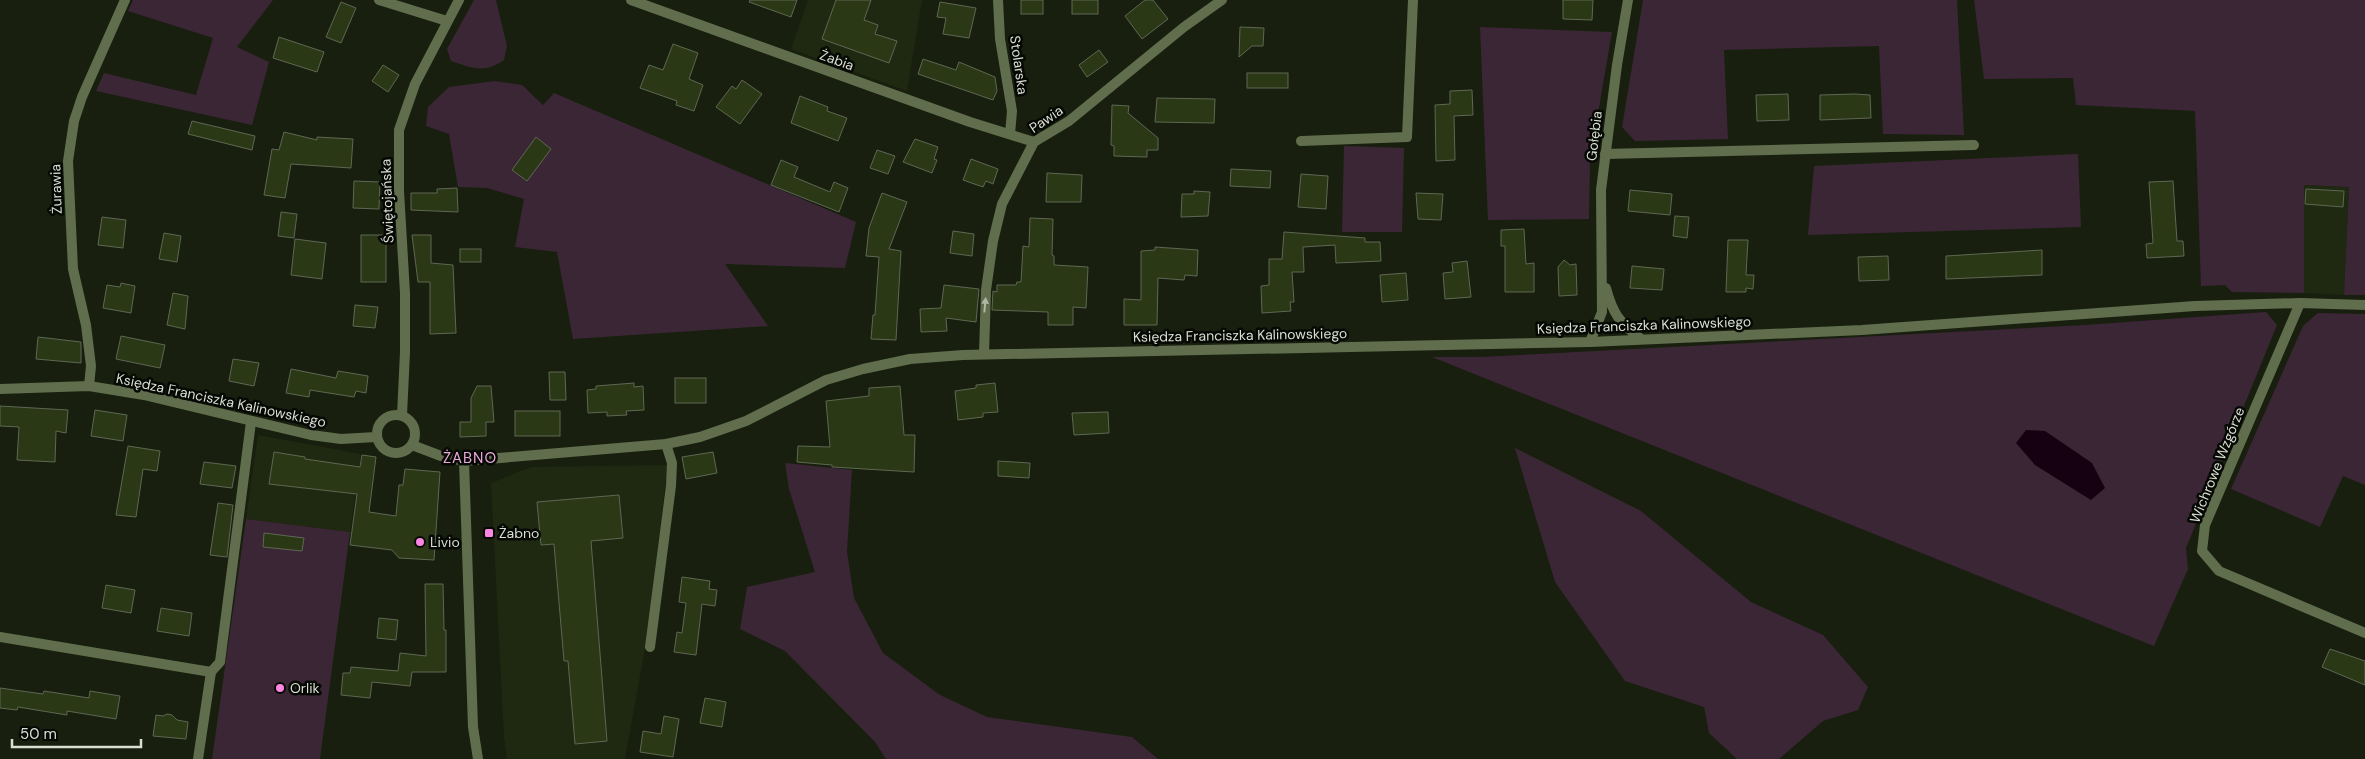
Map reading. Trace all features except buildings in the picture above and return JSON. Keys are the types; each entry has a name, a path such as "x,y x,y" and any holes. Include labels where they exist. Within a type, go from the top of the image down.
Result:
{"street":[{"name":"Żurawia","path":"89,386 91,366 86,325 72,269 68,161 74,121 82,97 125,0"},
{"path":"379,0 447,21"},
{"name":"Świętojańska","path":"402,414 405,293 399,130 415,84 459,0"},
{"name":"Żabia","path":"631,0 970,122 1034,142"},
{"name":"Stolarska","path":"998,0 1000,39 1012,111 1010,134"},
{"name":"Pawia","path":"984,354 986,290 993,241 1002,204 1034,142 1069,121 1184,27 1222,0"},
{"path":"1302,141 1407,137 1413,0"},
{"name":"Gołębia","path":"1590,342 1602,312 1601,190 1628,0"},
{"path":"1605,154 1974,146"},
{"name":"Gołębia","path":"1602,277 1612,311 1627,328 1641,339"},
{"name":"Księdza Franciszka Kalinowskiego","path":"412,445 441,456 464,461 666,444 700,437 746,421 826,380 863,369 910,359 984,354 1590,342 1862,330 2195,306 2300,303 2365,305"},
{"name":"Wichrowe Wzgórze","path":"2300,303 2205,525 2202,551 2219,571 2365,633"},
{"name":"Księdza Franciszka Kalinowskiego","path":"0,389 89,386 144,395 203,408 251,422 311,435 341,439 376,437"},
{"path":"392,414 402,414 410,419 415,427 416,436 412,445 403,452 392,453 382,447 376,437 377,427 383,419 392,414"},
{"path":"198,759 210,672 220,662 251,422"},
{"path":"650,647 671,486 672,463 666,444"},
{"path":"464,461 473,727 478,759"},
{"path":"0,637 210,672"}],"shaded area":[{"path":"133,0 273,0 237,47 269,62 252,125 96,91 104,73 196,95 213,38 128,11"},
{"path":"474,0 496,0 507,46 504,60 490,67 478,68 451,61 447,49"},
{"path":"808,0 922,0 907,91 791,49"},
{"path":"1643,0 1957,0 1964,135 1883,134 1879,46 1724,50 1728,139 1635,141 1622,127"},
{"path":"1974,0 2365,0 2365,295 2344,295 2349,187 2304,185 2304,293 2232,292 2225,285 2201,286 2195,111 2076,105 2073,78 1984,79"},
{"path":"1480,27 1612,32 1590,160 1589,219 1488,220"},
{"path":"495,81 522,85 543,105 554,93 856,222 845,268 725,264 768,326 573,339 557,252 515,247 524,199 487,188 458,187 449,134 426,126 428,107 449,87"},
{"path":"1344,146 1404,148 1402,232 1342,232"},
{"path":"2078,154 2081,227 1808,235 1814,166"},
{"path":"2304,185 2349,187 2344,295 2304,293"},
{"path":"2266,312 2277,325 2186,548 2188,569 2154,646 1432,357 1482,357 2085,325"},
{"path":"2318,313 2365,314 2365,485 2343,476 2320,527 2231,489 2303,326"},
{"path":"2026,430 2045,431 2092,463 2105,488 2091,500 2035,465 2016,443"},
{"path":"258,435 361,454 350,532 246,519"},
{"path":"1515,448 1641,511 1751,602 1823,635 1868,687 1858,710 1823,721 1779,759 1737,759 1709,733 1704,707 1625,681 1555,582"},
{"path":"785,463 852,470 847,552 854,598 883,653 940,695 987,717 1132,737 1158,759 886,759 875,742 785,651 740,629 747,587 815,572 789,489"},
{"path":"668,465 645,649 625,759 507,759 504,738 491,483 531,467"},
{"path":"246,519 350,532 320,759 212,759"}],"place":[{"name":"Żabno","path":"489,533"},
{"name":"Livio","path":"420,542"},
{"name":"Orlik","path":"280,688"}],"district":[{"name":"ŻABNO","path":"470,458"}]}
